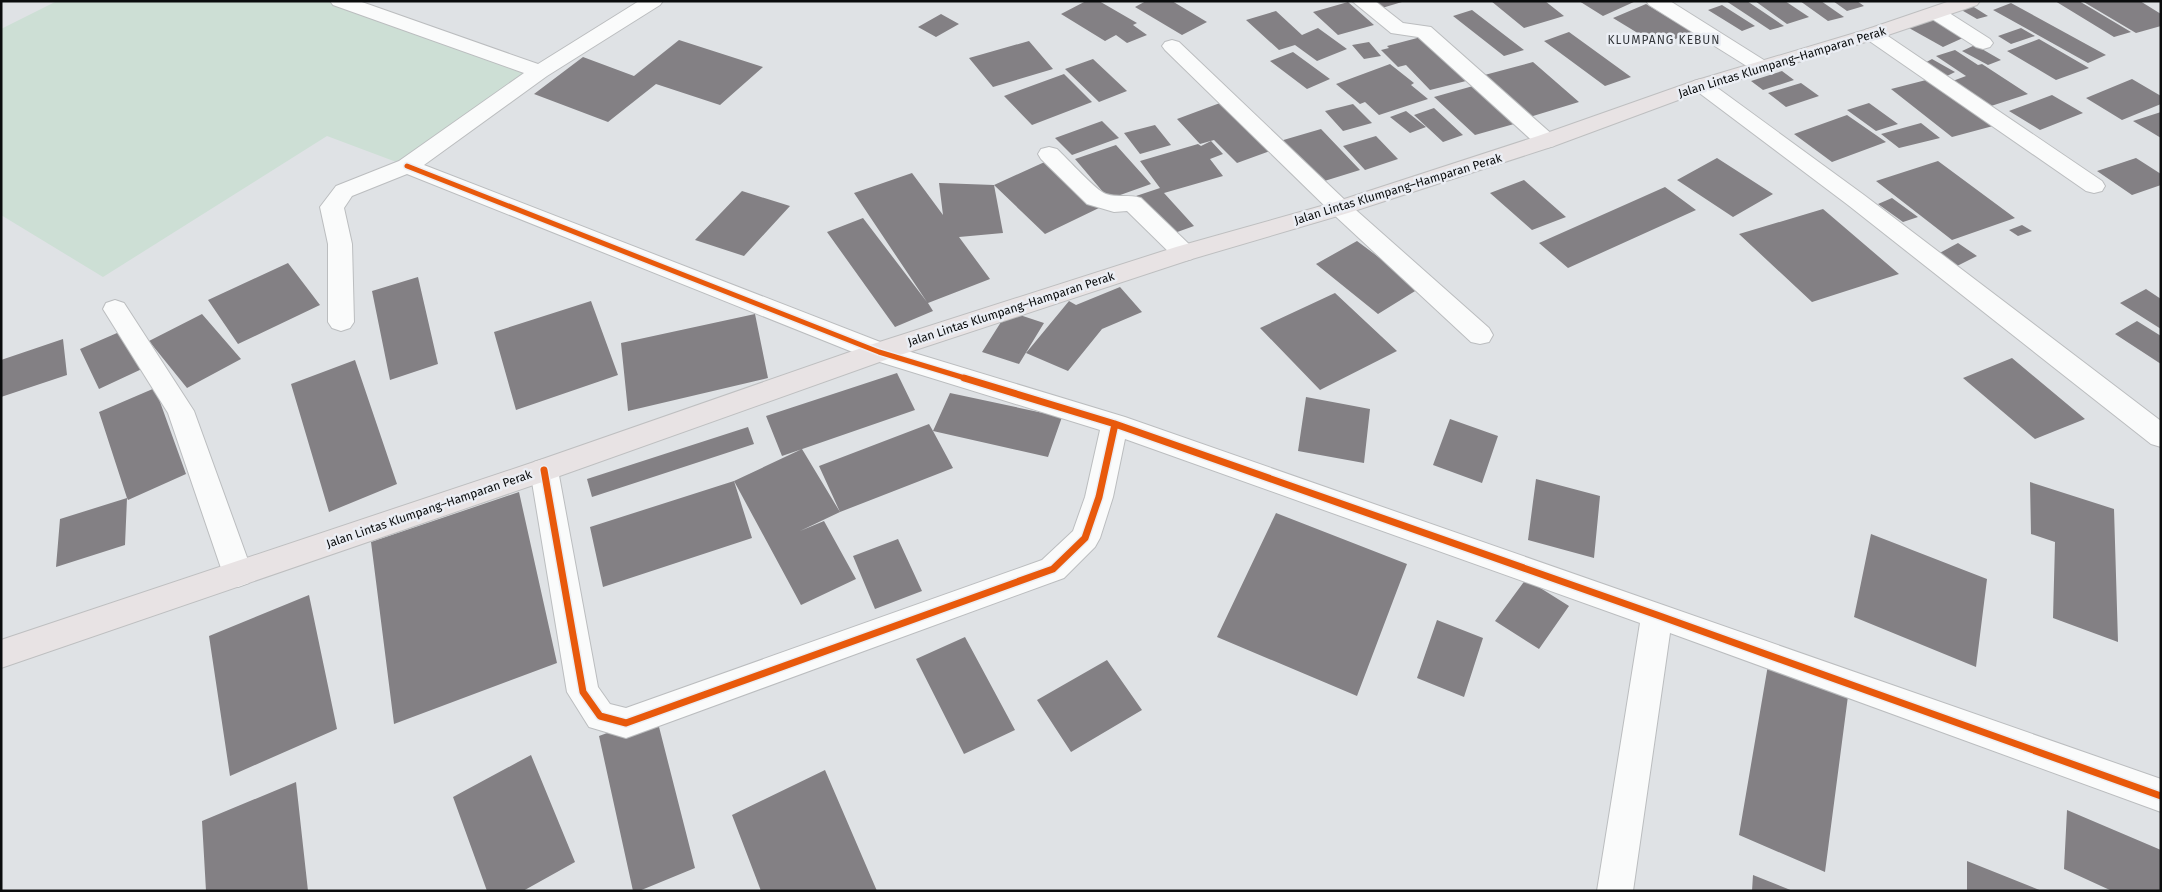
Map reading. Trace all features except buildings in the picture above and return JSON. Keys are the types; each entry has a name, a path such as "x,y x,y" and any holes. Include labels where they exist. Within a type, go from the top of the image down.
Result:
{"main road":[{"name":"Jalan Lintas Klumpang–Hamparan Perak","path":"1,654 544,470 880,352 1184,253 1340,208 1546,142 1701,85 1872,34 1970,1"}],"street":[{"path":"340,1 540,72"},
{"path":"341,322 340,244 332,207 344,192 354,186 407,166 540,72 653,1"},
{"path":"1362,1 1398,29 1424,31 1546,142"},
{"path":"1656,1 1760,66"},
{"path":"1936,13 1983,43"},
{"path":"1872,34 2094,186"},
{"path":"1172,46 1340,208 1480,335"},
{"path":"1701,85 1887,223 2161,436"},
{"path":"1049,154 1095,199 1114,204 1133,203 1184,253"},
{"path":"407,166 880,352 1115,424 1657,615 2161,796"},
{"path":"115,309 181,411 238,574"},
{"path":"544,470 583,692 600,716 626,723 1053,569 1084,538 1098,498 1115,424"},
{"path":"1615,891 1657,615"}],"green space":[{"path":"57,1 340,1 540,72 407,166 327,136 103,277 1,215 1,29"}],"cycle path":[{"path":"407,166 879,352 1115,424 1657,615 2161,796"},
{"path":"544,470 583,692 600,716 626,723 1053,569 1085,538 1099,497 1115,424"}],"district":[{"name":"KLUMPANG KEBUN","path":"1664,40"}]}
